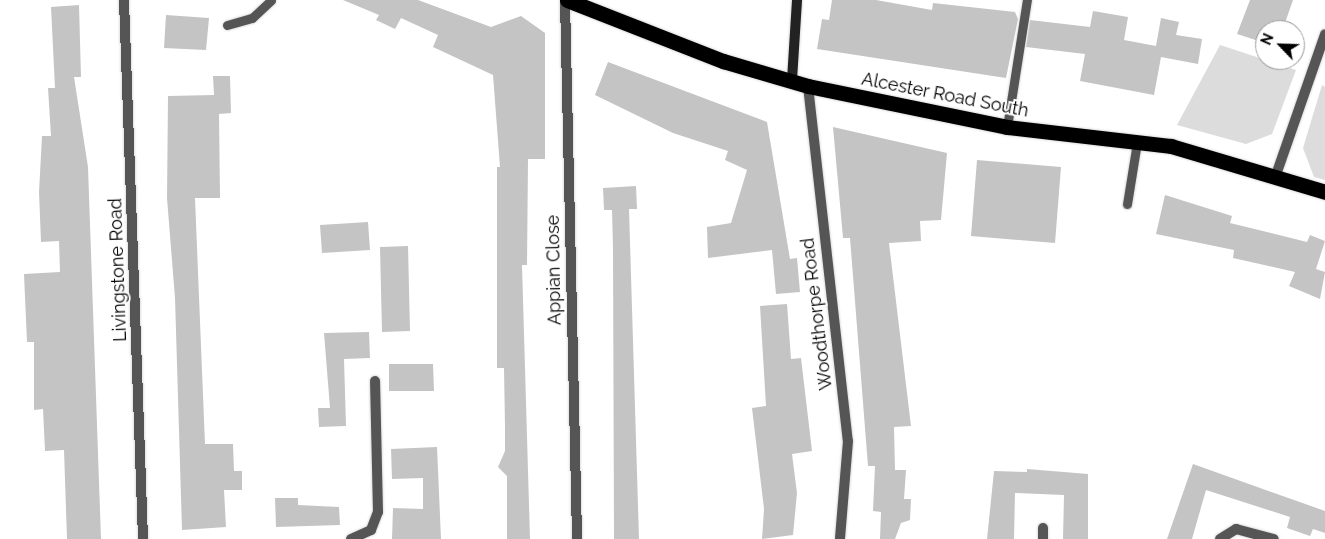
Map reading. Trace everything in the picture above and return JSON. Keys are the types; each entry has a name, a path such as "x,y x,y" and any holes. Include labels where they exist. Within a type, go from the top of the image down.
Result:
{"highway":[{"name":"Alcester Road South","path":"566,0 723,60 808,86 1008,127 1172,146 1325,192"}],"street":[{"name":"Livingstone Road","path":"124,0 143,539"},
{"name":"Appian Close","path":"566,0 578,539"},
{"path":"792,80 797,0"},
{"path":"1276,176 1325,34"},
{"name":"Woodthorpe Road","path":"808,86 848,441 840,539"},
{"path":"351,539 371,530 378,512 375,381"},
{"path":"1220,539 1236,529 1274,539"}],"lane":[{"path":"227,26 252,18 271,0"},
{"path":"1008,127 1027,0"},
{"path":"1127,204 1137,142"}],"shaded area":[{"path":"1220,45 1255,57 1255,70 1296,70 1272,134 1246,144 1177,125"},
{"path":"1322,85 1325,87 1325,180 1314,177 1303,148"}],"building":[{"path":"343,0 418,0 491,27 521,16 545,33 545,159 528,159 527,265 522,265 530,539 507,539 507,476 498,467 505,451 505,427 504,368 497,368 497,167 500,167 493,75 433,47 438,35 401,18 395,29 376,20 379,15"},
{"path":"832,0 876,0 932,10 933,3 1015,12 1018,19 1006,78 817,49 822,19 829,20"},
{"path":"1250,0 1293,0 1286,20 1255,20 1255,40 1237,34"},
{"path":"79,5 81,77 74,77 88,167 101,539 67,539 64,450 45,451 43,409 34,410 34,342 27,342 24,274 60,272 59,241 41,242 39,192 42,136 51,136 48,88 55,88 51,7"},
{"path":"1093,11 1128,17 1124,40 1156,46 1161,18 1179,22 1176,35 1202,39 1198,64 1161,57 1154,95 1080,81 1085,54 1026,47 1030,20 1090,27"},
{"path":"166,15 209,18 206,50 164,48"},
{"path":"608,62 767,122 790,259 797,258 800,292 776,294 772,250 708,258 707,227 731,223 747,170 725,160 728,151 673,133 595,95"},
{"path":"213,76 230,76 231,113 219,114 220,198 195,198 205,444 233,444 234,471 242,471 242,490 224,490 226,527 182,530 175,298 167,198 168,96 214,95"},
{"path":"833,127 947,153 941,220 920,221 921,241 889,243 911,426 894,427 895,470 906,470 904,499 911,499 910,520 901,523 895,539 880,539 881,512 873,511 875,466 868,466 850,238 843,238"},
{"path":"977,160 1061,167 1055,243 971,236"},
{"path":"636,186 637,209 629,209 639,539 614,539 612,210 604,210 603,188"},
{"path":"1165,195 1232,216 1230,223 1307,242 1310,235 1325,241 1316,269 1325,272 1320,299 1289,286 1295,272 1233,258 1234,250 1156,234"},
{"path":"368,222 370,250 322,253 320,225"},
{"path":"408,246 410,331 382,332 380,247"},
{"path":"787,304 791,359 801,358 812,451 792,454 797,493 793,535 762,539 764,509 752,408 766,406 760,306"},
{"path":"369,332 370,358 344,359 346,426 319,427 318,408 330,408 324,333"},
{"path":"389,364 433,364 434,391 389,391"},
{"path":"437,447 441,539 392,539 393,508 423,509 423,478 392,479 391,449"},
{"path":"1193,464 1325,511 1325,533 1313,529 1310,536 1287,528 1290,517 1206,490 1192,539 1167,539"},
{"path":"1027,469 1088,474 1088,539 1063,539 1064,495 1015,493 1014,539 987,539 994,471 1027,472"},
{"path":"275,498 298,498 298,505 339,507 340,525 276,527"}]}
